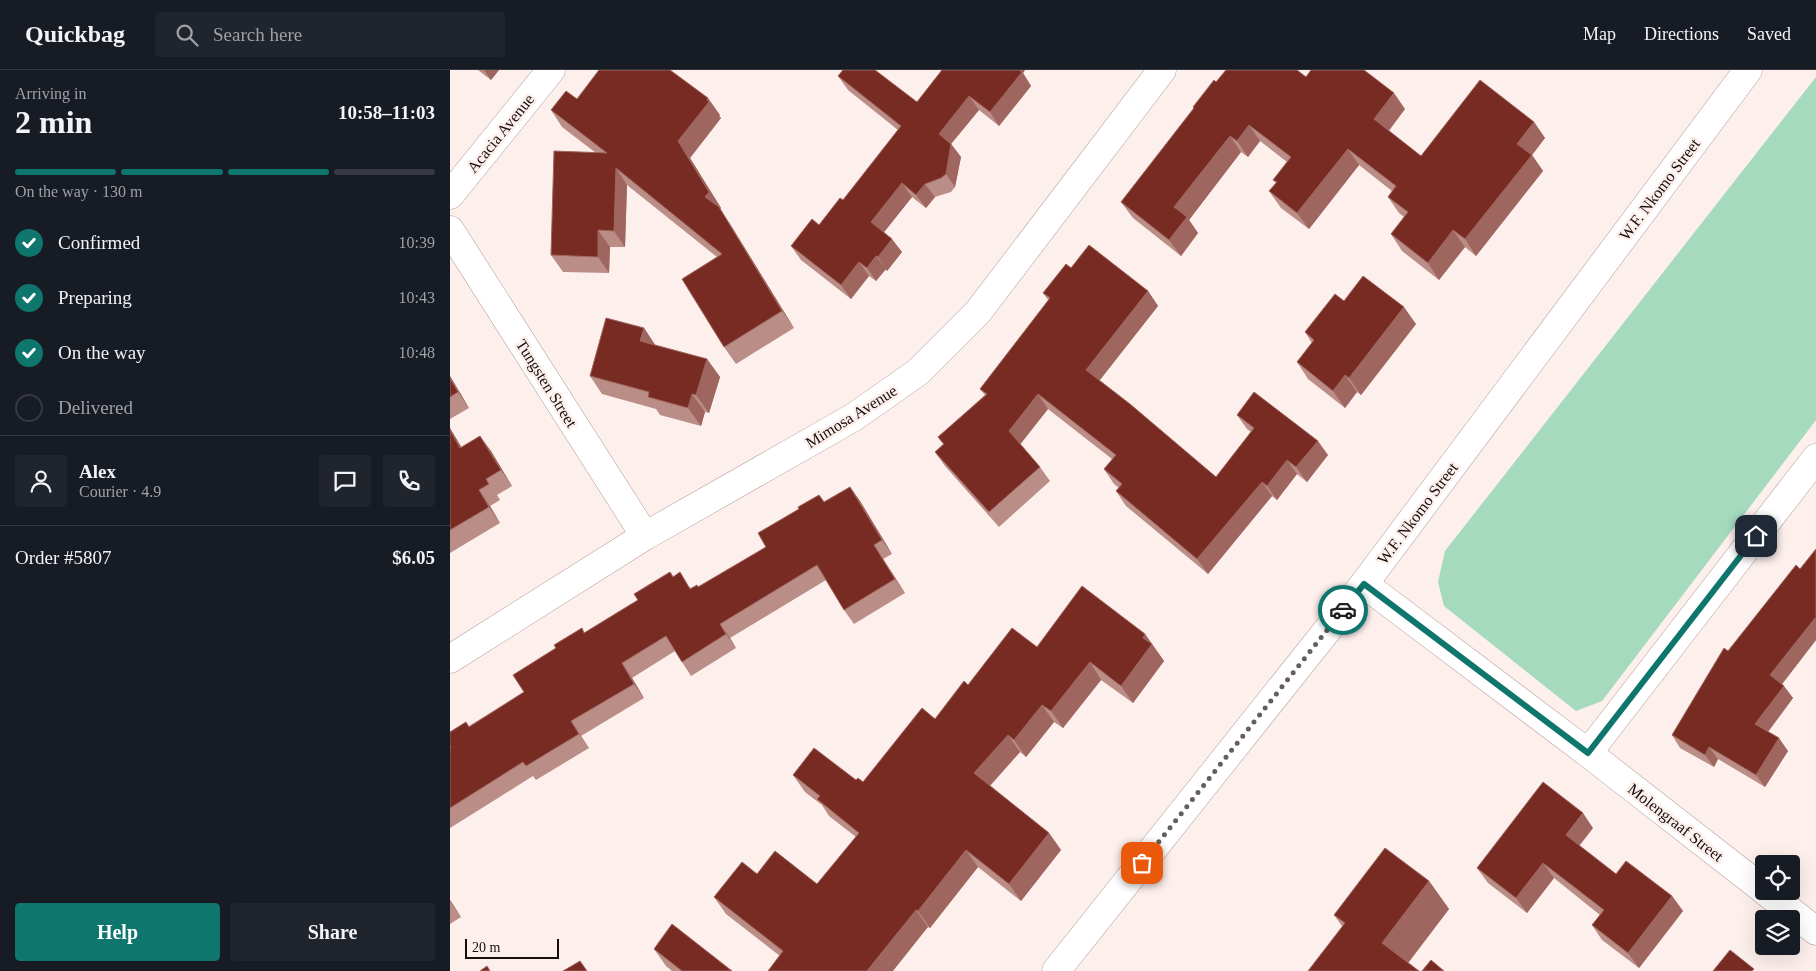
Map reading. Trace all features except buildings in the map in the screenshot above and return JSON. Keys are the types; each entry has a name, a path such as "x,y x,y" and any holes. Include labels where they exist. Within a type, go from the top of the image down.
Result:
{"street":[{"name":"Acacia Avenue","path":"450,196 551,70"},
{"name":"Mimosa Avenue","path":"450,659 645,536 854,417 918,372 978,312 1162,70"},
{"name":"W.F. Nkomo Street","path":"1056,971 1364,584 1748,70"},
{"name":"Tungsten Street","path":"450,230 645,536"},
{"path":"1588,753 1816,458"},
{"name":"Molengraaf Street","path":"1364,584 1588,753 1755,883"},
{"name":"Molengraaf Street","path":"1777,900 1816,930"}],"green space":[{"path":"1816,77 1816,420 1602,701 1576,711 1444,606 1438,582 1445,551"}],"way so far":[{"path":"1142,863 1343,610"}],"route":[{"path":"1343,610 1364,584 1588,753 1756,536"}]}
